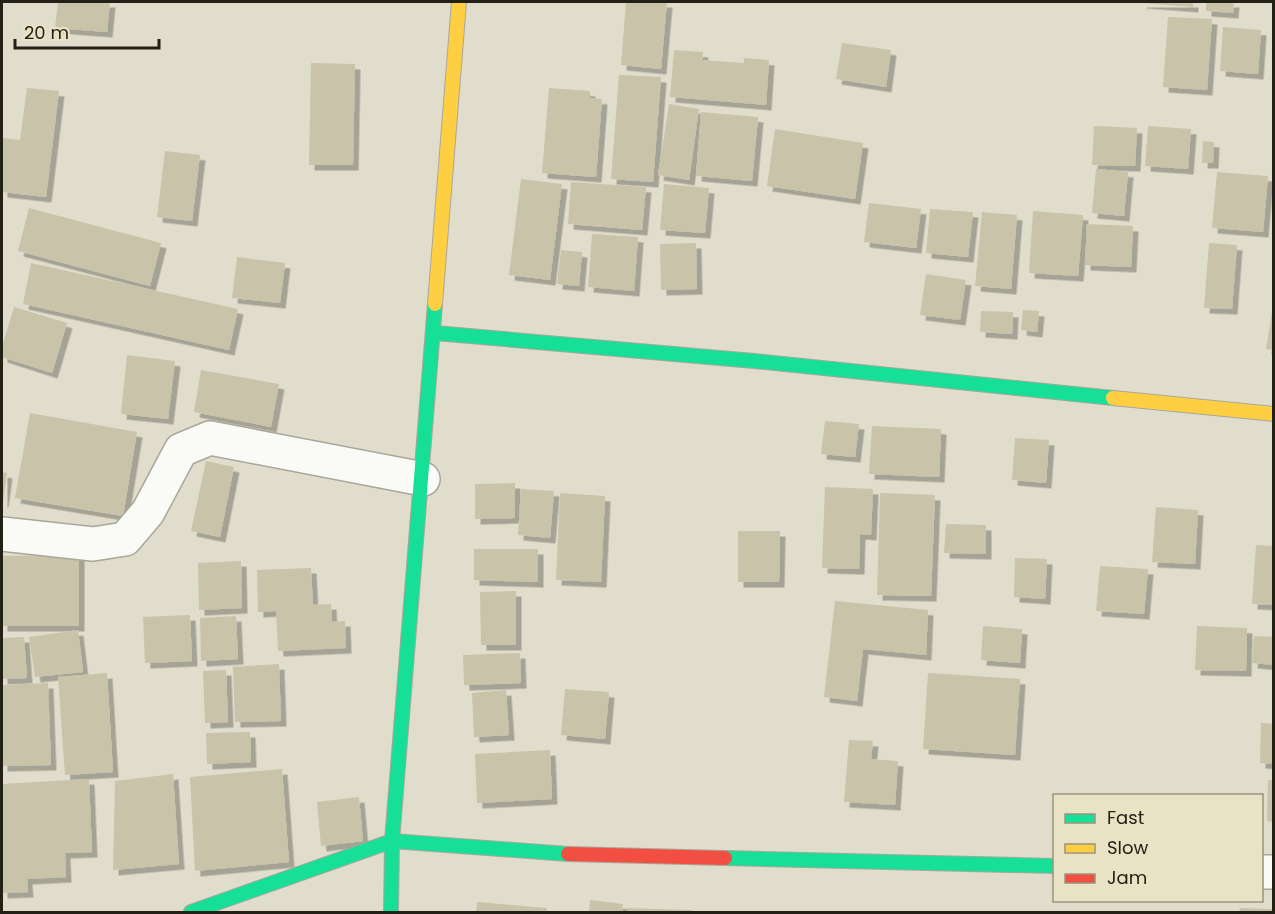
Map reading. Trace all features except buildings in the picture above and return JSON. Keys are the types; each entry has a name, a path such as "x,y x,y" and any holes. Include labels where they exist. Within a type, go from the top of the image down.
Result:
{"street":[{"path":"391,912 392,841 435,333 459,2"},
{"path":"435,333 754,361 1274,414"},
{"path":"2,534 93,544 125,539 148,512 181,450 210,438 423,479"},
{"path":"191,912 392,841 574,854 1053,867"}],"traffic: fast":[{"path":"391,912 392,841 435,304"},
{"path":"435,333 754,361 1113,398"},
{"path":"191,912 392,841 568,854"},
{"path":"725,858 1053,866"}],"traffic: slow":[{"path":"435,304 459,2"},
{"path":"1113,398 1274,414"}],"traffic: jam":[{"path":"568,854 725,858"}]}
